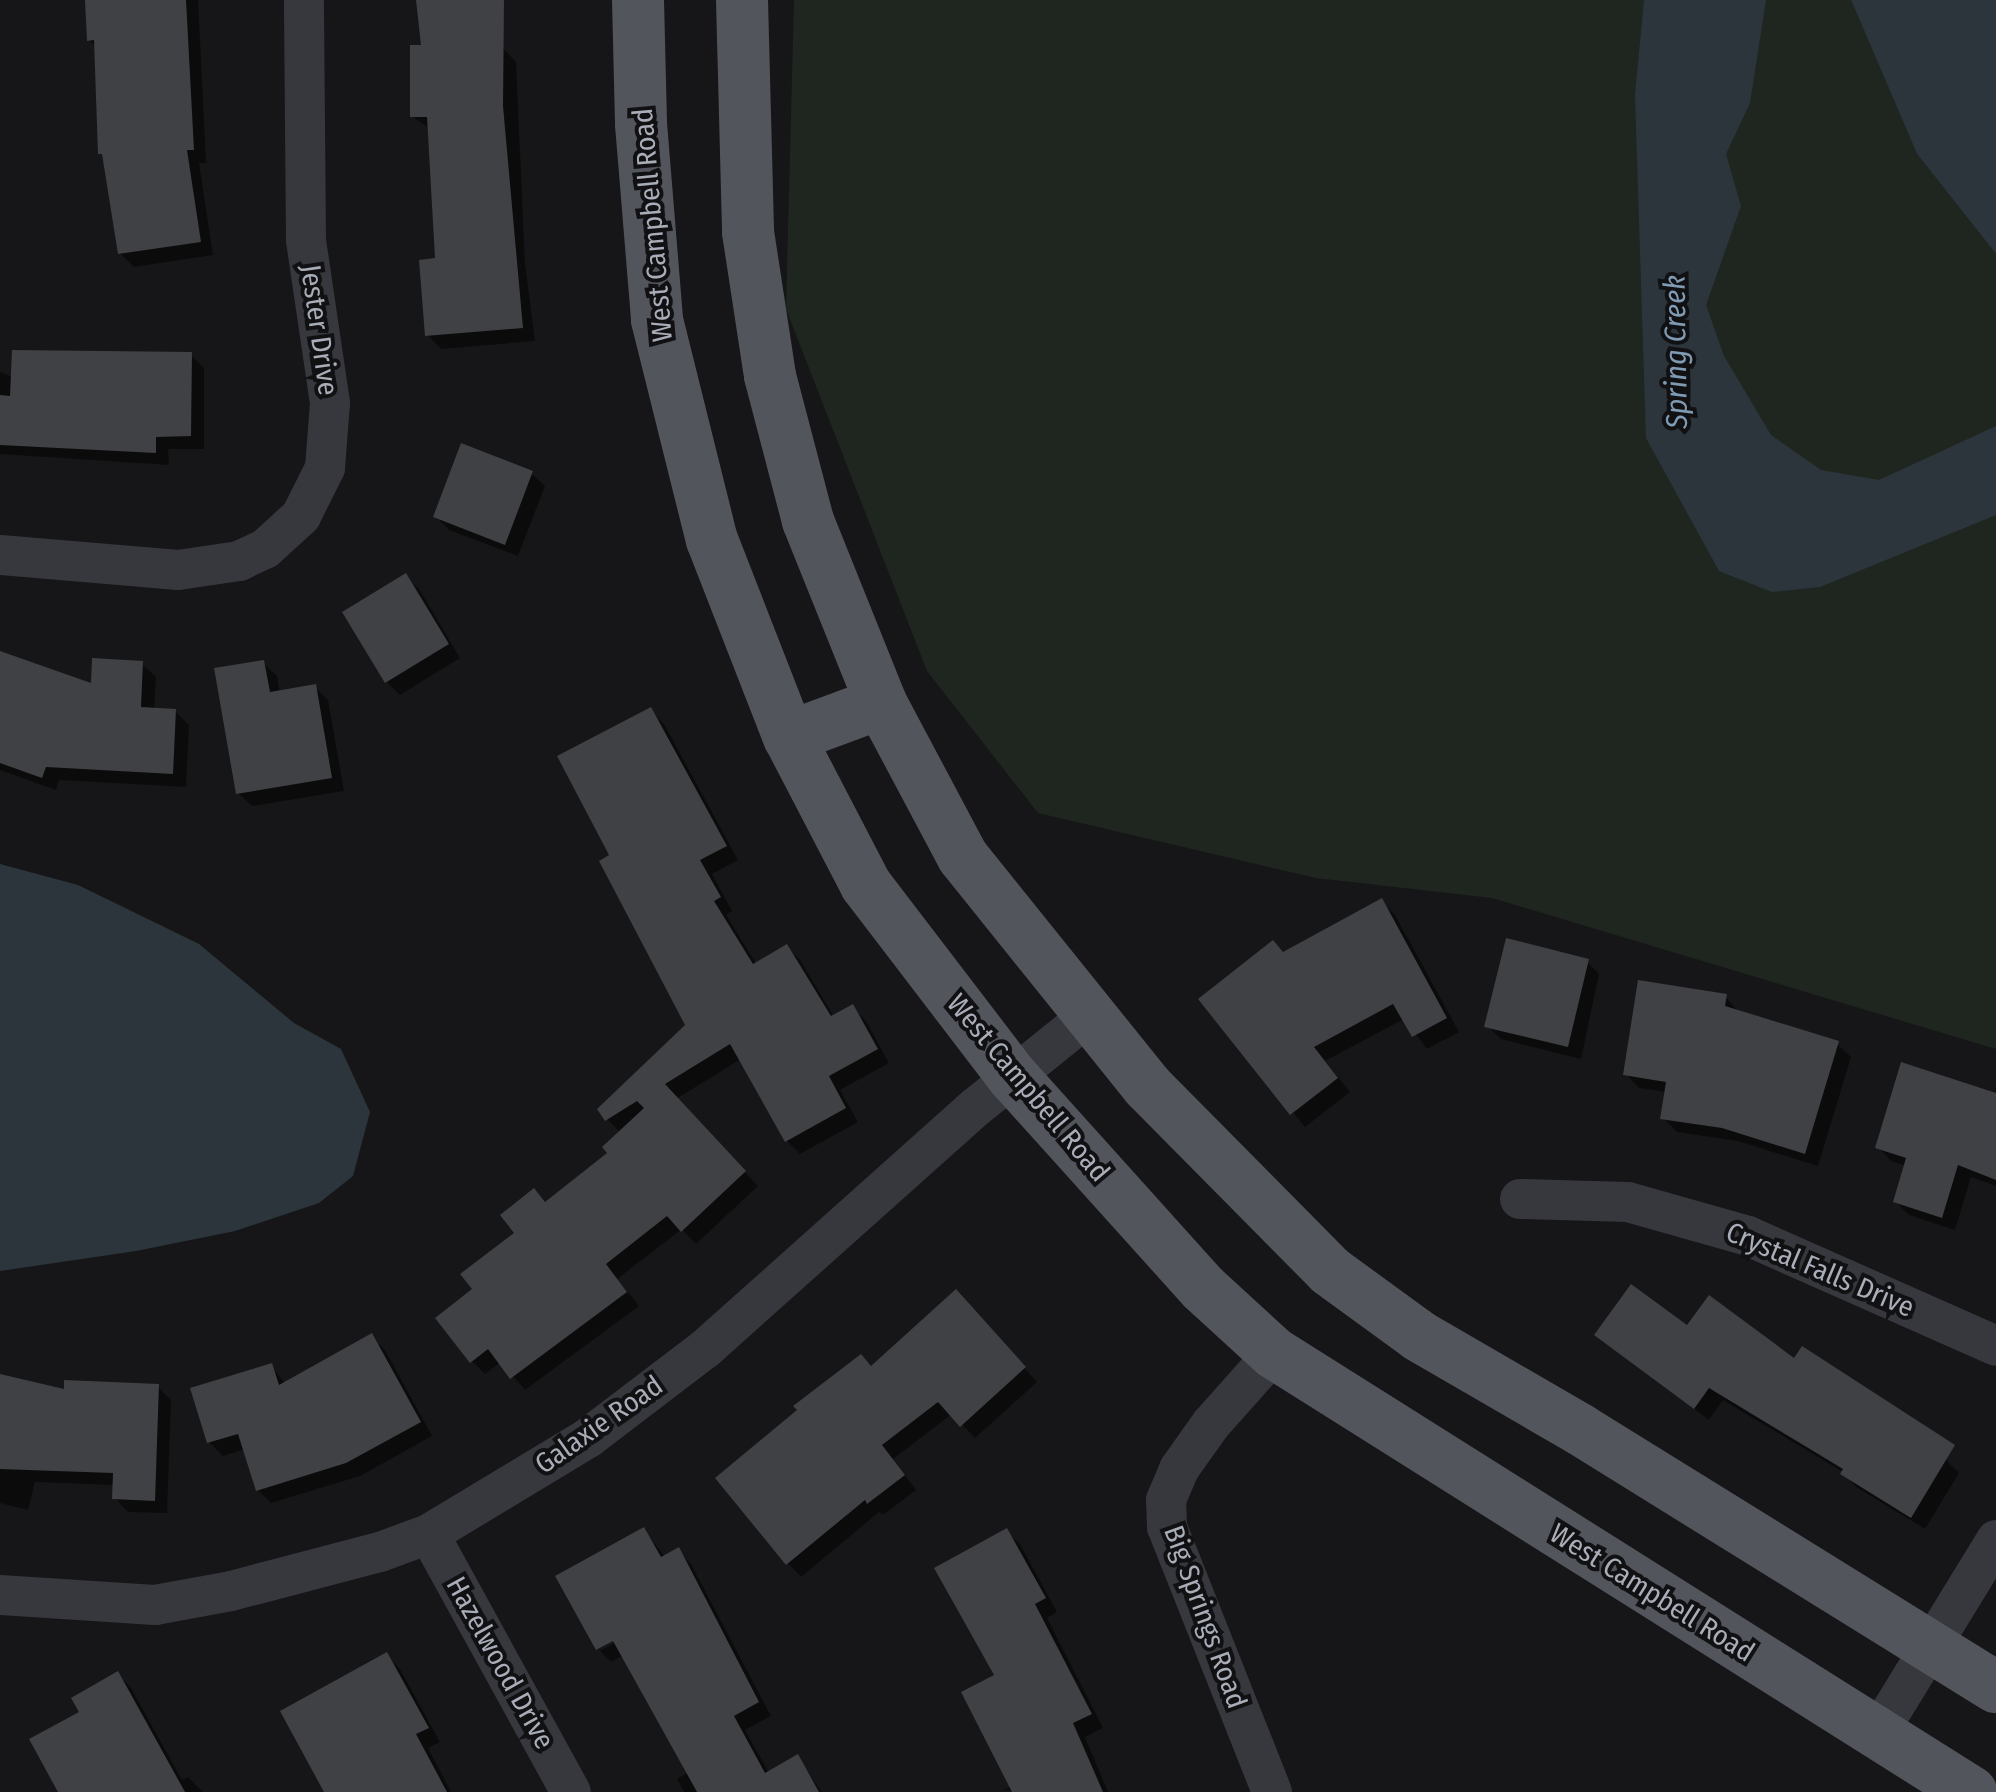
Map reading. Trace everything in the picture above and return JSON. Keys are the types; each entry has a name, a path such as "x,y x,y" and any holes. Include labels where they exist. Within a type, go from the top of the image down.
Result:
{"main road":[{"name":"West Campbell Road","path":"638,0 641,124 656,320 712,540 789,737 866,885 1014,1077 1203,1288 1274,1352 1876,1736 1971,1792"},
{"path":"742,0 748,232 770,376 808,521 881,704 964,857 1147,1086 1330,1271 1420,1336 1581,1430 1996,1687"},
{"path":"789,737 881,704"}],"street":[{"name":"Jester Drive","path":"0,555 178,570 239,560 265,548 300,516 325,468 330,403 306,240 304,0"},
{"name":"Galaxie Road","path":"0,1596 155,1605 231,1592 380,1552 429,1534 588,1438 705,1349 1091,1014"},
{"name":"Crystal Falls Drive","path":"1520,1200 1628,1202 1748,1236 1996,1346"},
{"name":"Big Springs Road","path":"1272,1792 1167,1527 1166,1500 1179,1469 1210,1424 1274,1352"},
{"name":"Hazelwood Drive","path":"429,1534 571,1792"},
{"path":"1876,1736 1996,1540"}],"shaded area":[{"path":"794,0 1851,0 1917,154 1996,254 1996,1049 1492,898 1316,878 1038,813 927,671 786,309"}],"water":[{"name":"Spring Creek","path":"1644,0 1766,0 1750,103 1726,154 1741,206 1706,305 1724,356 1771,435 1821,470 1879,480 1996,426 1996,515 1820,587 1772,592 1719,571 1646,438 1635,95"},
{"path":"1851,0 1996,0 1996,254 1917,154"},
{"path":"0,864 78,885 199,944 294,1023 341,1049 370,1112 353,1176 319,1203 235,1231 136,1251 0,1271"}],"building":[{"path":"85,0 186,0 194,150 187,150 201,242 118,254 102,154 98,154 94,40 87,41"},
{"path":"416,0 504,0 503,106 523,328 425,336 419,260 435,258 427,117 410,117 410,45 421,45"},
{"path":"12,350 192,352 191,436 156,437 156,453 0,445 0,395 10,396"},
{"path":"461,443 533,471 505,545 433,517"},
{"path":"406,573 449,644 385,683 342,612"},
{"path":"0,651 91,683 92,658 143,661 141,707 176,709 173,774 46,767 42,778 0,763"},
{"path":"264,660 270,692 316,684 332,778 236,794 214,668"},
{"path":"651,707 727,846 700,860 721,897 714,901 753,964 787,944 831,1016 853,1004 878,1049 829,1076 846,1108 785,1142 730,1044 665,1084 746,1171 681,1232 667,1216 606,1264 627,1292 510,1379 488,1349 470,1363 435,1318 472,1289 460,1274 514,1233 500,1215 534,1188 545,1202 607,1153 602,1147 644,1108 637,1101 605,1121 597,1109 685,1025 599,861 609,855 557,756"},
{"path":"1382,898 1447,1018 1412,1037 1393,1004 1314,1047 1338,1078 1290,1115 1198,999 1273,940 1283,952"},
{"path":"1506,938 1589,959 1568,1047 1484,1027"},
{"path":"1638,980 1727,994 1725,1006 1839,1041 1805,1154 1722,1128 1660,1119 1666,1082 1623,1075"},
{"path":"1901,1062 1996,1093 1996,1180 1958,1165 1942,1218 1893,1202 1906,1158 1875,1148"},
{"path":"1631,1284 1687,1325 1709,1295 1794,1358 1802,1346 1955,1445 1911,1518 1840,1474 1843,1469 1709,1388 1694,1409 1594,1335"},
{"path":"956,1289 1026,1367 960,1427 938,1402 882,1445 905,1475 867,1504 865,1500 786,1565 715,1478 797,1410 793,1406 861,1354 871,1366"},
{"path":"372,1333 421,1422 346,1463 256,1491 238,1434 207,1443 190,1388 272,1363 279,1385"},
{"path":"0,1374 64,1389 64,1380 159,1384 155,1501 112,1499 113,1473 0,1469"},
{"path":"644,1527 661,1557 679,1547 759,1702 734,1716 765,1773 798,1754 819,1792 697,1792 613,1641 596,1650 555,1576"},
{"path":"1007,1528 1046,1598 1035,1604 1092,1714 1073,1723 1103,1792 1012,1792 961,1692 994,1675 934,1568"},
{"path":"387,1652 429,1728 416,1734 447,1792 324,1792 280,1711"},
{"path":"118,1671 185,1792 58,1792 29,1739 79,1712 71,1698"}]}
